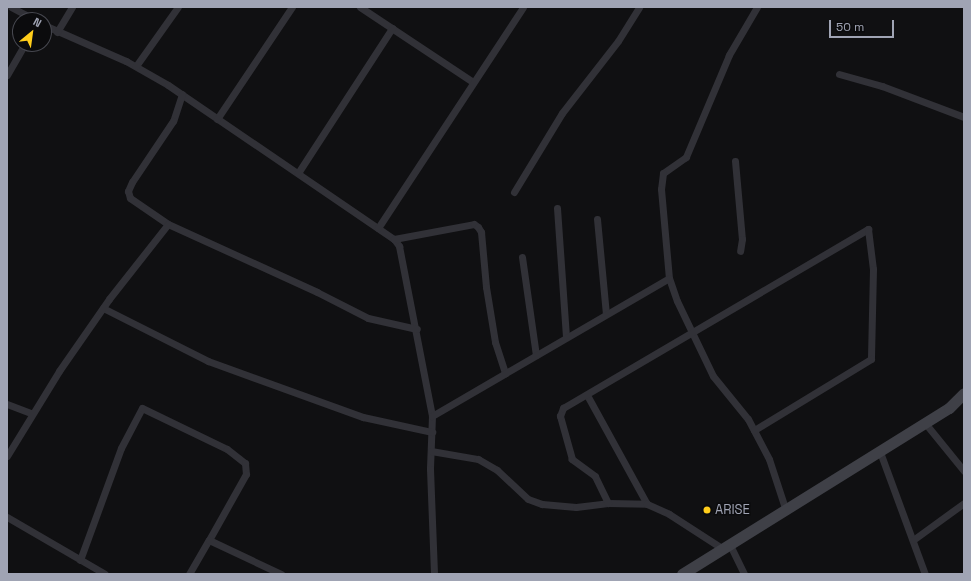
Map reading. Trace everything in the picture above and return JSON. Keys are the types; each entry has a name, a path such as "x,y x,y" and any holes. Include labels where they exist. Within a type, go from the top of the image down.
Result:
{"street":[{"path":"11,7 20,12"},
{"path":"57,32 72,7"},
{"path":"136,66 178,7"},
{"path":"217,119 292,7"},
{"path":"360,7 473,82"},
{"path":"378,228 523,7"},
{"path":"514,192 562,113 618,41 639,7"},
{"path":"757,7 729,55 686,157 666,170 661,179 669,278 690,332 713,376 754,430 769,459 786,511"},
{"path":"298,173 392,28"},
{"path":"52,29 136,66 182,94 394,238 401,253 417,329 432,416 431,451 434,574"},
{"path":"7,75 20,52"},
{"path":"840,74 887,88 964,117"},
{"path":"182,94 172,121 128,191 130,198 168,224 318,292 368,318 417,329"},
{"path":"735,161 742,239 740,251"},
{"path":"557,208 566,337"},
{"path":"597,219 606,314"},
{"path":"7,456 31,413 103,308 168,224"},
{"path":"394,238 474,224 478,227 481,232 486,287 495,342 505,373"},
{"path":"608,503 595,476 572,459 560,416 563,408 690,332 868,229 872,269 873,355 871,360 754,430"},
{"path":"522,257 536,355"},
{"path":"432,416 669,278"},
{"path":"103,308 208,361 363,417 432,432"},
{"path":"682,574 925,424 950,408 964,394"},
{"path":"586,395 647,504"},
{"path":"7,404 31,413"},
{"path":"80,560 121,448 142,408 226,448 245,463 246,474 189,574"},
{"path":"925,424 964,471"},
{"path":"431,451 478,459 497,470 528,499 542,504 576,507 608,503 647,504 669,514 726,547 744,574"},
{"path":"880,452 925,574"},
{"path":"913,540 962,507"},
{"path":"7,517 105,574"},
{"path":"209,540 282,574"}],"place":[{"name":"ARISE","path":"707,510"}]}
